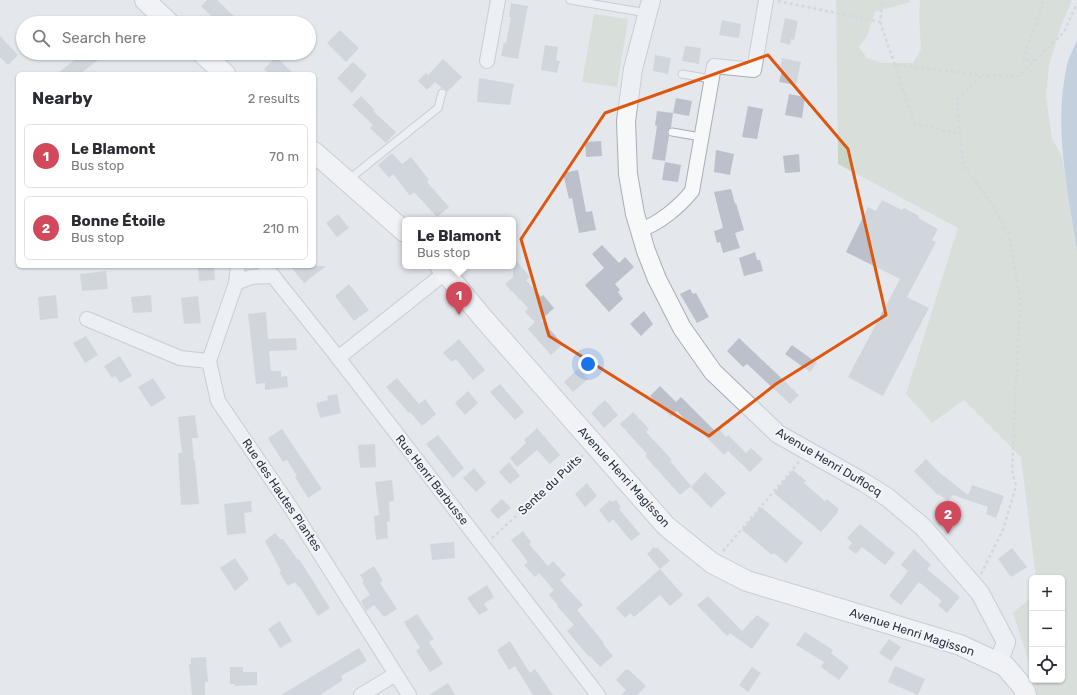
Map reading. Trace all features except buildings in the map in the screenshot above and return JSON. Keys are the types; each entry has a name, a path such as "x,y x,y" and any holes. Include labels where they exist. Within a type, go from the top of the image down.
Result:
{"main road":[{"path":"144,0 161,16"},
{"path":"210,60 223,72"},
{"path":"316,154 402,229"},
{"name":"Avenue Henri Magisson","path":"443,269 666,526 712,563 747,581 960,645 1005,666 1023,687 1026,695"}],"street":[{"path":"487,61 498,0"},
{"path":"639,230 648,228 683,203 692,191 714,66 754,70 766,0"},
{"name":"Avenue Henri Duflocq","path":"649,6 633,69 626,121 628,174 639,230 657,279 682,328 713,372 778,434 887,497 924,527 980,593 1006,642 998,663"},
{"path":"87,319 180,358 209,361 236,283 238,268"},
{"path":"338,358 443,269"},
{"path":"236,283 269,271"},
{"name":"Rue Henri Barbusse","path":"269,271 598,695"},
{"name":"Rue des Hautes Plantes","path":"209,361 218,401 291,508 409,695"},
{"path":"360,695 396,674"}],"lane":[{"path":"570,0 649,6"},
{"path":"682,74 711,79"},
{"path":"347,180 438,108 442,94"},
{"path":"672,132 701,137"}],"path":[{"path":"772,0 880,22"},
{"path":"883,0 880,22 914,123 960,134"},
{"path":"1036,60 1024,60 1043,0"},
{"path":"895,65 982,74 1019,76 1064,32 1077,3"},
{"path":"975,587 1003,530 1016,486 1012,470 1020,300 1009,235 990,201 963,165 957,99 982,74"},
{"name":"Sente du Puits","path":"505,526 578,460 593,442"},
{"path":"712,563 809,451"}],"highlighted area":[{"path":"768,55 848,149 886,315 776,384 709,436 549,336 521,239 605,113"}],"green space":[{"path":"836,0 910,0 910,2 875,12 867,36 859,47 867,58 883,63 913,63 921,49 919,14 920,0 1072,0 1061,26 1049,65 1046,96 1052,139 1062,156 1077,252 1077,695 1037,695 1035,683 1065,683 1065,575 1036,575 1021,457 964,400 932,423 906,394 958,228 838,164"},
{"path":"594,14 628,19 617,87 582,82"},
{"path":"1029,600 1029,662 1013,613"}],"water":[{"path":"1077,40 1077,252 1063,158 1061,112 1067,65"}],"place":[{"name":"Le Blamont","path":"459,315"},
{"name":"Bonne Étoile","path":"948,534"}]}
